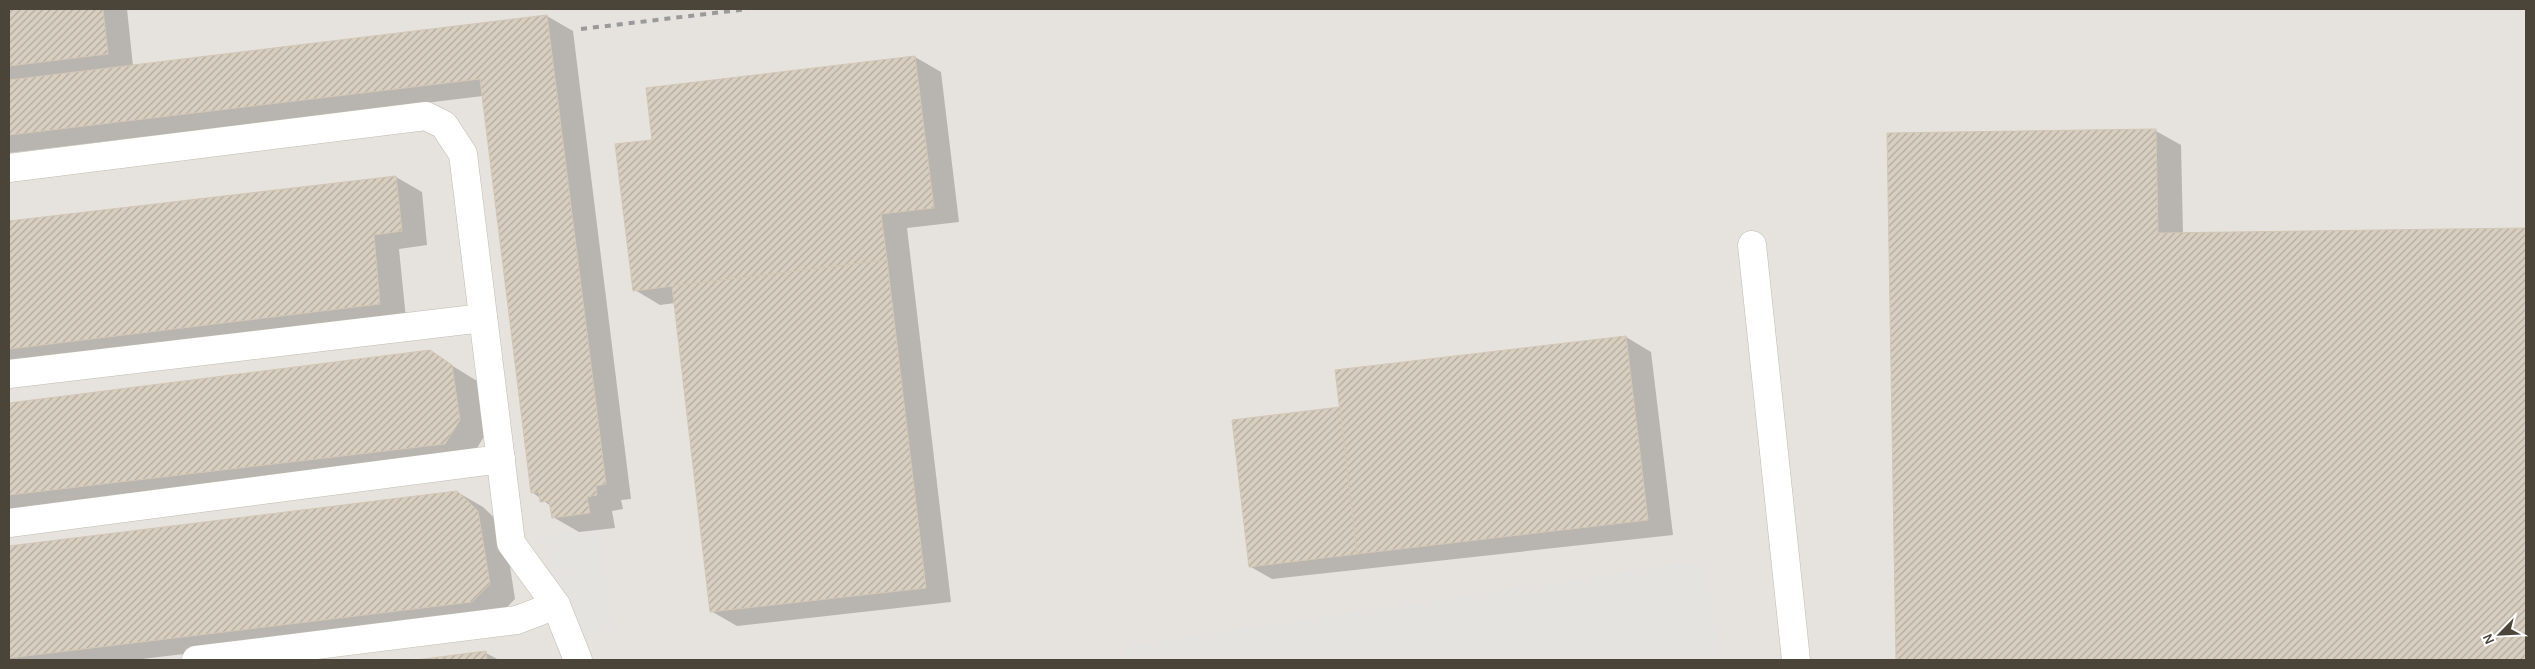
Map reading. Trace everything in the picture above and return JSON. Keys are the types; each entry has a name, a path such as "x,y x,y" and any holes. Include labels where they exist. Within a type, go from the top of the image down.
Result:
{"lane":[{"path":"9,168 426,116 444,125 463,154 511,543 556,605 578,660"},
{"path":"1752,245 1796,660"},
{"path":"9,374 483,318"},
{"path":"9,523 500,459"},
{"path":"196,660 517,620 556,605"}],"shaded area":[{"path":"9,9 2526,9 2526,660 9,660"},
{"path":"602,529 613,630 580,633 536,535"},
{"path":"1708,560 1719,660 1125,660 1123,646"}],"building":[{"path":"9,9 103,9 108,54 9,66"},
{"path":"547,15 606,484 596,486 597,495 587,497 590,513 552,518 549,501 540,502 539,492 531,493 480,79 9,135 9,80"},
{"path":"915,56 934,208 881,214 887,260 633,291 615,144 652,140 646,88"},
{"path":"2156,129 2158,233 2526,228 2526,660 1896,660 1887,133"},
{"path":"396,176 402,231 374,235 380,304 9,349 9,221"},
{"path":"887,260 926,588 710,612 672,286"},
{"path":"1626,336 1648,520 1357,554 1335,370"},
{"path":"430,350 452,365 460,420 445,444 9,495 9,403"},
{"path":"1340,407 1357,554 1249,567 1232,420"},
{"path":"457,491 478,511 490,584 472,602 9,658 9,546"},
{"path":"486,651 487,660 416,660"}],"railway":[{"path":"581,29 748,9"}]}
